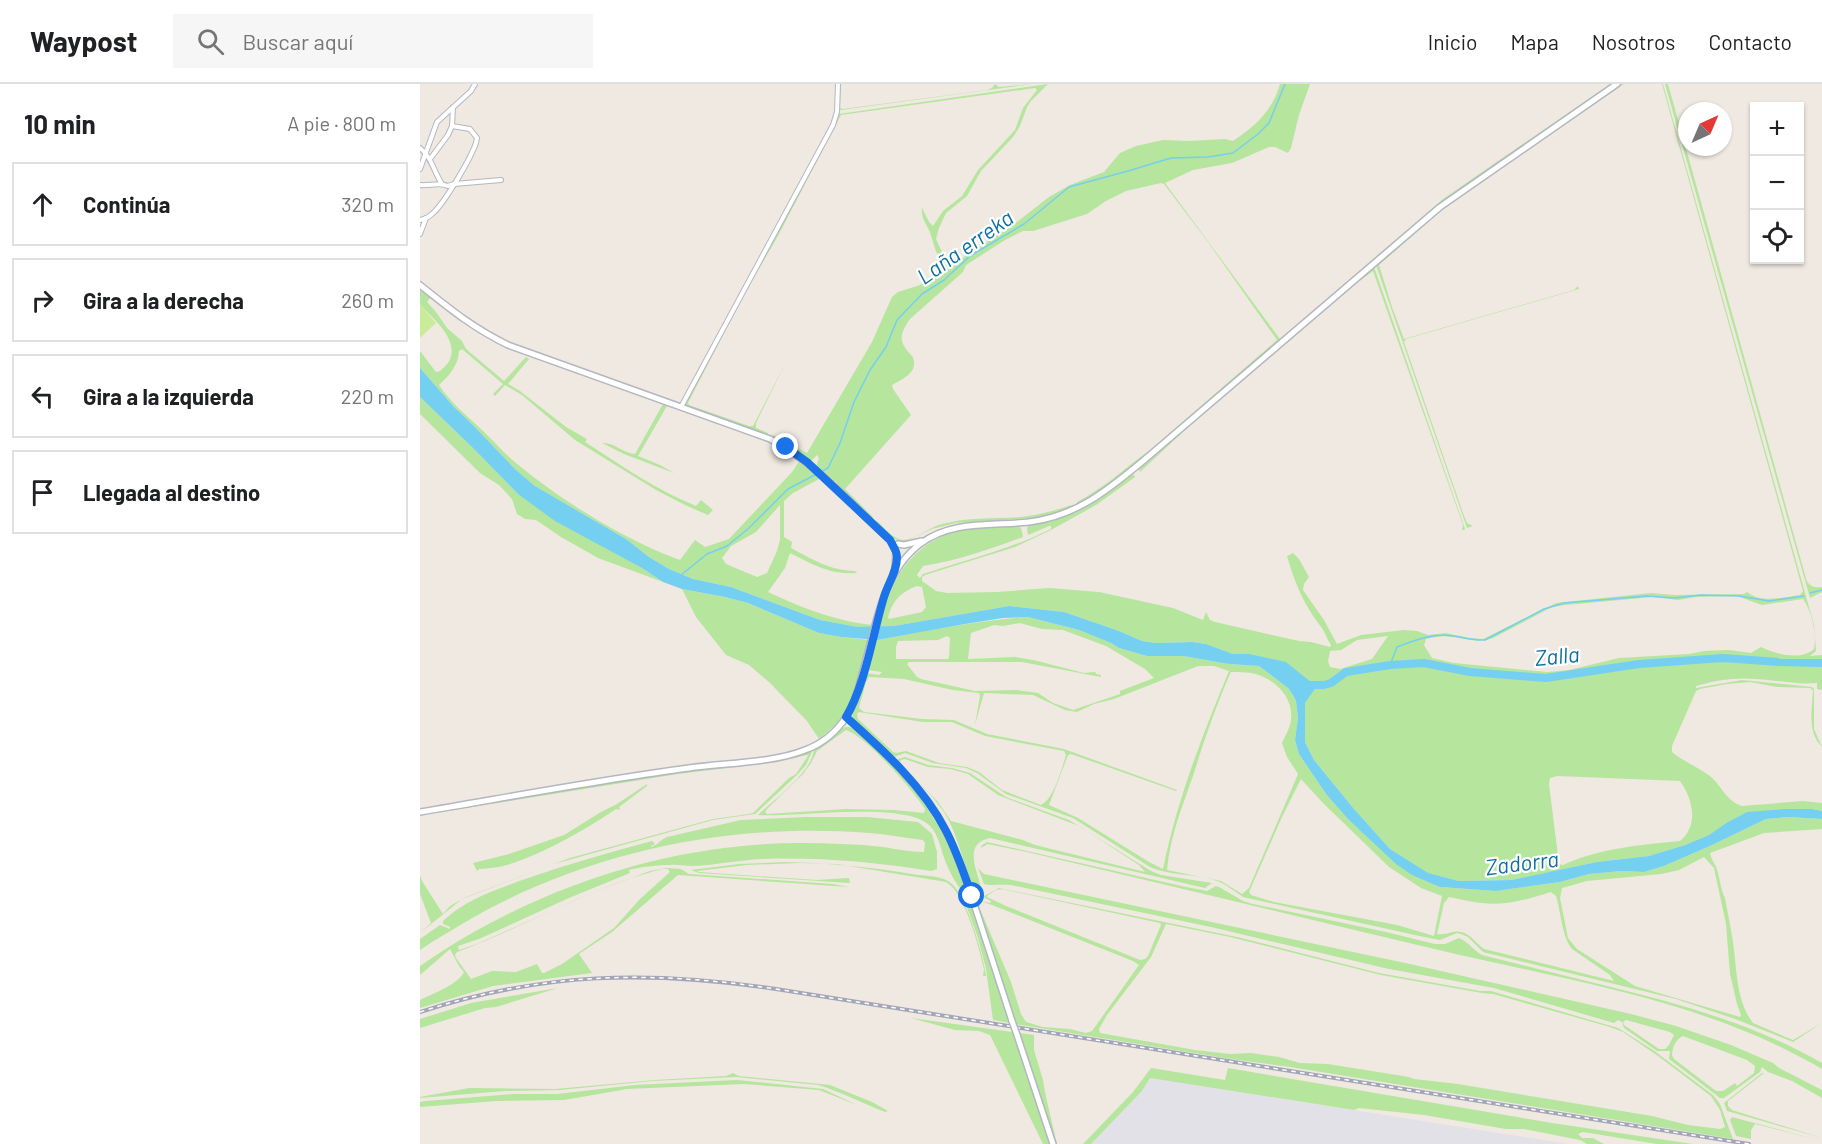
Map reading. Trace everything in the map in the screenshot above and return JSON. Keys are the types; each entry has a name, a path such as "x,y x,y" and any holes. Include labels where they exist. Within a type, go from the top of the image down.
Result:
{"street":[{"path":"420,169 437,122 471,91 475,84"},
{"path":"681,407 833,125 837,112 838,84"},
{"path":"895,571 906,557 926,540 943,531 956,527 1030,522 1061,514 1098,497 1440,207 1617,84"},
{"path":"430,159 452,126 453,107"},
{"path":"420,220 434,212 477,145 477,138 470,129 452,126"},
{"path":"420,148 430,159 442,184"},
{"path":"420,185 448,186 501,180"},
{"path":"420,234 426,218"},
{"path":"420,285 482,332 508,345 770,439 786,447 807,462 890,540 900,554 906,557"},
{"path":"896,546 926,540"},
{"path":"420,812 689,768 795,754 813,747 838,728 846,717 858,691 883,602 895,571 896,546"},
{"path":"846,717 908,776 946,831 972,896 1053,1144"}],"shaded area":[{"path":"1150,1078 1569,1144 1091,1144 1142,1091"}],"green space":[{"path":"840,84 840,108 843,109 987,90 995,84 999,87 1032,84 841,110 839,109"},
{"path":"1048,84 1031,101 1013,137 981,171 967,196 946,213 936,239 943,254 952,263 1013,225 1049,197 1070,185 1104,172 1120,153 1136,146 1163,140 1225,139 1233,141 1268,110 1280,84 1310,84 1288,153 1275,147 1269,147 1232,163 1193,170 1165,183 1280,339 1443,199 1613,84 1444,201 1148,454 1103,489 1077,504 1150,450 1277,340 1164,184 1126,191 1087,214 1033,231 1023,231 1005,240 966,265 963,272 910,319 903,330 903,343 913,357 914,367 909,374 892,385 911,415 845,489 873,517 872,519 835,486 837,483 835,481 833,482 816,467 819,458 817,455 810,462 790,446 772,437 773,435 807,453 872,342 892,297 898,292 920,285 944,265 936,252 922,214 922,208 933,226 943,211 962,196 978,170 1015,130 1023,108 1037,90 1035,88 841,115 778,236 742,298 688,403 753,426 786,362 756,423 756,428 768,435 686,406 748,283 807,179 839,114"},
{"path":"1624,84 1450,203 1379,265 1404,339 1574,290 1578,286 1579,289 1406,339 1404,342 1464,516 1467,523 1473,526 1467,528 1376,265 1461,193"},
{"path":"1662,84 1678,138 1678,142"},
{"path":"1665,84 1668,84 1678,120 1678,130"},
{"path":"1682,156 1814,625 1815,636 1809,610 1803,599 1762,605 1737,596 1678,600 1653,597 1552,607 1493,638 1474,640 1440,636 1426,639 1424,645 1432,658 1454,663 1547,672 1569,670 1619,658 1729,650 1751,653 1761,647 1781,654 1802,655 1814,649 1815,637 1816,651 1810,656 1822,655 1822,690 1817,689 1817,683 1749,678 1718,681 1696,686 1696,688 1742,680 1812,687 1814,689 1814,729 1822,747 1812,728 1813,690 1750,682 1727,684 1696,691 1672,746 1672,752 1710,776 1728,797 1742,806 1803,801 1822,803 1822,811 1812,809 1743,814 1709,835 1649,856 1597,862 1512,880 1459,881 1427,873 1390,849 1314,760 1305,742 1305,703 1315,687 1312,683 1249,654 1233,654 1206,644 1192,642 1142,641 1064,612 1009,606 879,627 888,595 895,581 904,567 927,545 958,531 980,528 1018,526 1021,528 1023,537 961,558 923,566 917,575 920,578 923,574 1004,548 1051,529 1049,526 1028,535 1027,529 1028,525 1075,513 1101,498 1133,474 1135,477 1096,505 1051,530 1015,547 925,575 922,581 936,591 947,593 1049,588 1099,592 1173,608 1203,620 1206,612 1210,620 1215,622 1330,647 1331,645 1297,585 1287,556 1293,553 1309,577 1303,590 1337,644 1361,635 1404,630 1428,635 1446,633 1483,639 1556,603 1651,593 1674,595 1744,594 1747,592 1759,598 1773,599 1800,595 1803,591","holes":["917,586 922,587 926,607 922,612 889,619 888,617 895,601 902,594","1388,636 1372,659 1340,669 1330,667 1328,661 1330,651 1341,650 1357,640","1557,776 1680,781 1688,796 1692,820 1690,828 1680,841 1620,848 1563,865 1559,864 1550,778"]},
{"path":"1685,156 1688,156 1807,582 1814,587 1822,587 1822,592 1810,598"},
{"path":"1374,267 1465,529 1464,530 1462,530 1463,525 1373,271 1185,430 1140,472 1139,469 1154,455"},
{"path":"420,288 431,297 427,302 447,328 462,341 466,349 504,381 526,357 529,359 508,384 566,427 587,439 585,442 667,492 696,506 701,500 713,510 708,515 656,490 575,440 522,395 505,385 495,396 493,394 503,384 462,349 459,351 452,370 439,385 458,408 538,481 597,520 660,552 680,560 695,540 705,547 729,539 793,471 799,461 808,466 819,479 793,493 784,501 784,537 792,542 791,548 815,560 857,573 830,571 790,553 785,568 768,592 819,613 873,625 873,628 820,620 731,587 693,579 669,569 626,539 535,486 516,470 454,407 420,368 420,351 436,372 448,362 452,349 442,327 420,304","holes":["780,505 780,540 767,573 757,577 726,564 722,558 731,546 756,532"]},
{"path":"420,304 436,323 420,338"},
{"path":"420,397 518,494 663,582 598,558 536,520 525,519 517,514 512,499 499,485 480,473 420,414"},
{"path":"663,404 667,406 638,456 674,473 602,443 611,444 635,454"},
{"path":"1071,505 1071,507 1045,516 956,523 932,529 904,542 891,538 876,524 877,521 892,535 903,540 937,526 952,522 1027,516"},
{"path":"682,589 748,603 819,633 869,640 849,708 842,719 819,739 807,721 770,683 749,665 726,655 696,617"},
{"path":"1028,617 1079,630 1119,648 1147,656 1183,656 1229,664 1259,666 1288,688 1293,695 1298,718 1295,740 1299,754 1326,794 1347,818 1371,839 1440,887 1496,891 1560,882 1589,874 1644,872 1664,866 1766,819 1789,817 1822,819 1822,829 1764,833 1710,853 1725,898 1741,997 1753,1023 1793,1040 1822,1023 1793,1042 1676,999 1483,952 1468,937 1461,934 1457,933 1440,940 1243,897 1214,880 1150,867 1073,818 1006,794 977,773 966,768 933,763 905,753 894,757 853,718 852,713 866,673 879,675 882,672 867,670 877,640 952,626","holes":["1020,623 1042,629 1063,630 1106,646 1145,669 1154,678 1120,691 1120,694 1073,710 1053,703 1038,693 1016,690 975,691 921,679 907,664 909,662 1022,662 1101,677 1095,672 1084,673 1015,657 968,659 971,633 994,625","947,636 950,638 949,658 896,659 898,641 938,640","1198,666 1214,666 1229,671 1191,768 1175,818 1163,869 1078,818 1049,805 1068,755 1071,754 1177,790 1064,749 987,734 954,720 922,719 864,712 859,708 869,677 904,679 953,690 979,693 975,725 984,693 1033,695 1065,710 1077,712 1094,704 1114,699","1231,672 1249,673 1259,675 1274,683 1285,696 1291,711 1289,729 1282,743 1287,757 1298,774 1249,888 1242,894 1221,881 1167,870 1177,822 1220,697","859,712 923,722 952,722 985,736 1064,751 1066,755 1054,790 1046,802 1041,805 1002,790 979,772 967,767 939,763 906,751 893,752 858,719","1301,779 1389,867 1421,888 1442,896 1434,936 1397,925 1274,902 1251,895 1249,892","1704,857 1714,868 1726,924 1730,974 1740,1017 1635,986 1577,949 1568,938 1560,898 1562,888 1587,881 1661,874 1679,870","1551,892 1556,896 1564,931 1572,949 1610,975 1614,981 1484,949 1463,932 1437,934 1444,903 1449,897 1491,904"]},
{"path":"845,727 849,727 877,750 899,772 928,809 949,846 966,891 962,891 951,874 933,830 917,818 875,812 758,815 800,776 812,758 814,749","holes":["846,730 855,734 900,777 925,809 924,813 846,809 767,814 765,812 803,774 817,751"]},
{"path":"812,752 806,765 797,775 755,814 713,820 554,864 713,819 753,813 796,774 808,756 420,814 655,776 766,762"},
{"path":"905,757 928,765 970,773 1006,797 1069,820 1078,826 998,795 968,774 901,760 900,763 938,802 951,821 1035,845 1145,872 1139,865 1087,831 1151,871 1161,875 1212,883 1205,888 990,838 981,841 974,853 981,889 976,891 944,812 897,761"},
{"path":"647,784 619,807 620,810 616,809 549,848 504,866 477,871 473,863 509,854 564,835"},
{"path":"867,817 918,822 932,834 937,852 937,869 931,871 847,861 783,859 693,866 660,865 629,870 630,873 458,946 459,950 477,944 553,910 483,942 457,952 456,958 471,979 492,971 516,972 537,964 544,973 562,964 614,928 640,899 670,872 668,869 663,869 639,875 650,871 667,868 681,869 689,874 849,887 678,875 612,932 579,954 592,973 493,986 420,1008 420,1000 451,985 464,972 450,949 420,975 420,966 507,914 554,893 602,876 700,851 750,845 842,844 924,852 925,843 923,840 876,834 818,831 767,832 716,837 666,846 616,858 567,874 474,917 420,950 420,939 440,925 450,929 443,924 443,921 452,913 494,891 605,854 652,841 655,844 651,847 667,837 741,820"},
{"path":"987,842 1186,887 1207,891 1216,886 1253,904 1435,944 1445,944 1459,938 1482,955 1665,1001 1745,1027 1822,1063 1822,1069 1736,1028 1646,998 1027,852 988,844 981,848"},
{"path":"784,862 822,864 747,865 697,871 817,880 849,878 850,883 699,873 691,870 739,864"},
{"path":"845,865 937,877 950,882 969,914 985,967 986,976 983,976 984,969 979,948 965,908 953,888 946,882"},
{"path":"978,868 984,874 1410,964 1631,1014 1676,1026 1731,1045 1773,1063 1822,1090 1822,1098 1762,1067 1760,1072 1724,1098 1720,1098 1669,1059 1670,1051 1657,1051 1624,1028 1622,1022 1618,1020 1614,1023 1494,988 1389,969 1211,927 1011,885 984,884","holes":["1626,1020 1670,1032 1674,1035 1665,1049 1659,1049 1624,1025 1623,1022","1683,1036 1747,1060 1755,1066 1754,1073 1737,1086 1735,1083 1723,1091 1716,1091 1674,1059 1672,1055 1674,1046"]},
{"path":"420,875 443,914 450,906 461,900 420,933 431,923 420,894"},
{"path":"999,888 1237,937 1379,973 1491,991 1618,1028 1653,1050 1713,1095 1720,1104 1733,1139 1015,1024 976,900 990,903 991,901 983,897","holes":["1002,889 1160,923 1161,925 1148,956 1140,960 987,897 996,890","980,901 992,905 1139,965 1092,1031 1086,1033 1043,1027 1026,1022","1166,924 1230,937 1381,975 1493,994 1610,1027 1623,1032 1711,1096 1720,1110 1725,1127 1720,1129 1688,1125 1652,1116 1458,1084 1328,1064 1300,1063 1251,1053 1230,1054 1195,1050 1100,1033 1099,1029 1107,1015 1151,957"]},
{"path":"968,899 1010,1023 993,1020 986,969 965,902"},
{"path":"558,988 420,1028 420,1019 471,1003"},
{"path":"911,1018 1034,1035 1034,1050 1057,1144 1055,1144 1014,1035 1050,1144 1043,1144 990,1035 979,1031 955,1030"},
{"path":"1151,1068 1225,1080 1228,1068 1552,1123 1693,1144 1657,1144 1583,1132 1578,1134 1582,1138 1593,1138 1604,1144 1587,1144 1580,1140 1524,1129 1506,1129 1424,1115 1359,1108 1354,1110 1150,1078 1142,1091 1091,1144 1083,1144 1133,1092"},
{"path":"733,1073 739,1076 830,1085 888,1111 885,1112 818,1085 736,1077 420,1098 469,1088 555,1089 655,1080 726,1076"},
{"path":"1764,1073 1728,1101 1728,1106 1732,1110 1822,1138 1727,1111 1724,1103"},
{"path":"737,1080 823,1089 857,1105 819,1090 744,1084 627,1089 564,1100 496,1101 420,1107 420,1102 426,1101 513,1094 557,1094 635,1085"},
{"path":"1732,1117 1822,1141 1755,1124 1751,1130 1751,1139 1736,1136 1730,1120"}],"water":[{"path":"420,368 454,407 516,470 535,486 626,539 669,569 693,579 731,587 820,620 858,627 894,626 1009,606 1064,612 1142,641 1206,644 1233,654 1249,654 1286,662 1316,687 1305,703 1305,742 1314,760 1390,849 1428,873 1459,881 1512,880 1597,862 1649,856 1709,835 1747,812 1812,809 1822,811 1822,819 1789,817 1766,819 1664,866 1644,872 1589,874 1560,882 1496,891 1440,887 1412,875 1396,864 1347,818 1326,794 1299,754 1295,740 1298,718 1293,695 1288,688 1259,666 1229,664 1183,656 1147,656 1119,648 1079,630 1028,617 1003,618 877,640 841,637 819,633 748,603 682,589 663,582 642,568 555,521 518,494 420,397"}],"waterway":[{"name":"Laña erreka","path":"681,575 707,554 727,546 749,528 788,489 828,468 840,443 854,402 870,370 886,347 897,320 922,294 944,280 970,256 1024,224 1069,187 1171,158 1208,157 1233,153 1269,123 1285,84"},
{"path":"1810,593 1822,590"},
{"path":"1390,665 1397,647 1411,642 1438,635 1485,640 1544,609 1564,603 1647,596 1674,598 1701,595 1739,596 1769,601 1804,596"},
{"name":"Zalla","path":"1305,685 1331,683 1346,672 1390,665 1424,663 1470,672 1546,678 1639,664 1723,658 1822,663"}],"railway":[{"path":"420,1012 465,999 553,982 640,977 729,983 1749,1144"}],"route":[{"path":"786,447 807,462 890,540 894,547 897,557 895,571 885,594 858,691 846,717 918,788 946,831 972,896"}],"water label":[{"name":"Zadorra","path":"1522,863"}]}
